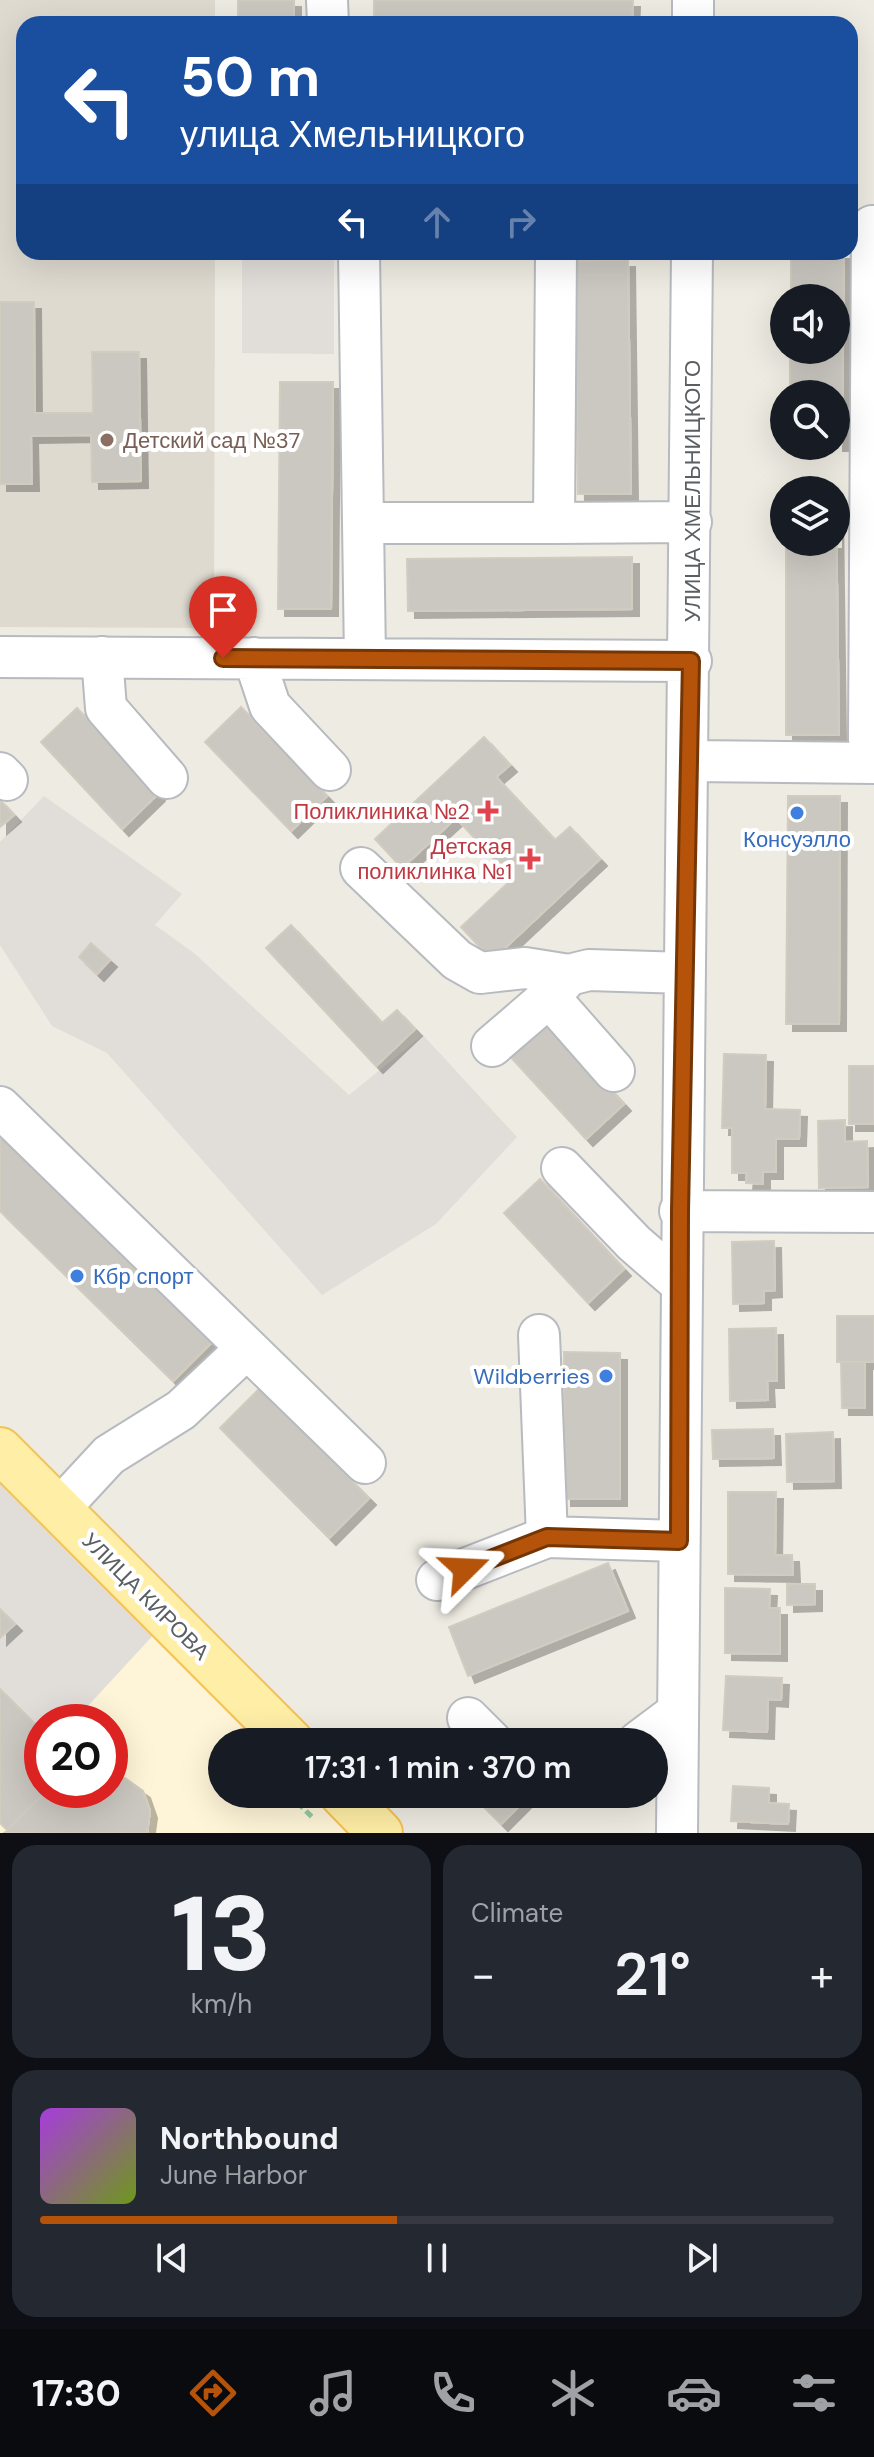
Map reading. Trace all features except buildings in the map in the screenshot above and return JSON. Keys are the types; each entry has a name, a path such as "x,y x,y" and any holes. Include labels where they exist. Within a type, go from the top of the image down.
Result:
{"main road":[{"name":"УЛИЦА КИРОВА","path":"0,1450 277,1728"},
{"path":"330,1809 380,1833"}],"street":[{"path":"689,761 874,762 869,739 872,226"},
{"path":"359,260 365,659"},
{"path":"554,523 556,260"},
{"name":"УЛИЦА ХМЕЛЬНИЦКОГО","path":"677,1833 680,1211 691,661 692,260"},
{"path":"363,523 691,522"},
{"path":"0,657 691,661"},
{"path":"102,657 106,708 167,778"},
{"path":"254,658 270,706 330,770"},
{"path":"361,868 457,960 480,973 525,968 559,986 614,1071"},
{"path":"492,1046 559,986 589,970 685,973"},
{"path":"0,1107 365,1463"},
{"path":"562,1168 634,1243 680,1283"},
{"path":"680,1211 874,1212"},
{"path":"539,1335 547,1537"},
{"path":"59,1509 109,1455 181,1410 247,1348"},
{"path":"437,1580 547,1537 679,1541"},
{"path":"657,1728 678,1712"}],"shaded area":[{"name":"Детский сад №37","path":"0,0 215,0 215,16 16,16 16,260 215,260 214,628 0,627"},
{"path":"242,260 334,260 334,354 242,353"},
{"path":"44,796 182,894 155,925 194,953 349,1095 423,1035 517,1137 436,1224 322,1295 107,1053 52,1026 0,945 0,842"},
{"path":"0,1450 169,1618 90,1704 24,1704 24,1774 0,1800"},
{"path":"169,1618 277,1728 208,1728 208,1808 356,1808 380,1833 0,1833 0,1801 24,1795 24,1808 128,1808 128,1704 90,1704"}],"place":[{"name":"Детский сад №37","path":"107,440"},
{"name":"Поликлиника №2","path":"488,811"},
{"name":"Консуэлло","path":"797,813"},
{"name":"Детская поликлинка №1","path":"530,859"},
{"name":"Кбр спорт","path":"77,1276"},
{"name":"Wildberries","path":"606,1376"}],"route":[{"path":"223,658 691,661 680,1211 679,1541 547,1537 465,1569"}]}
